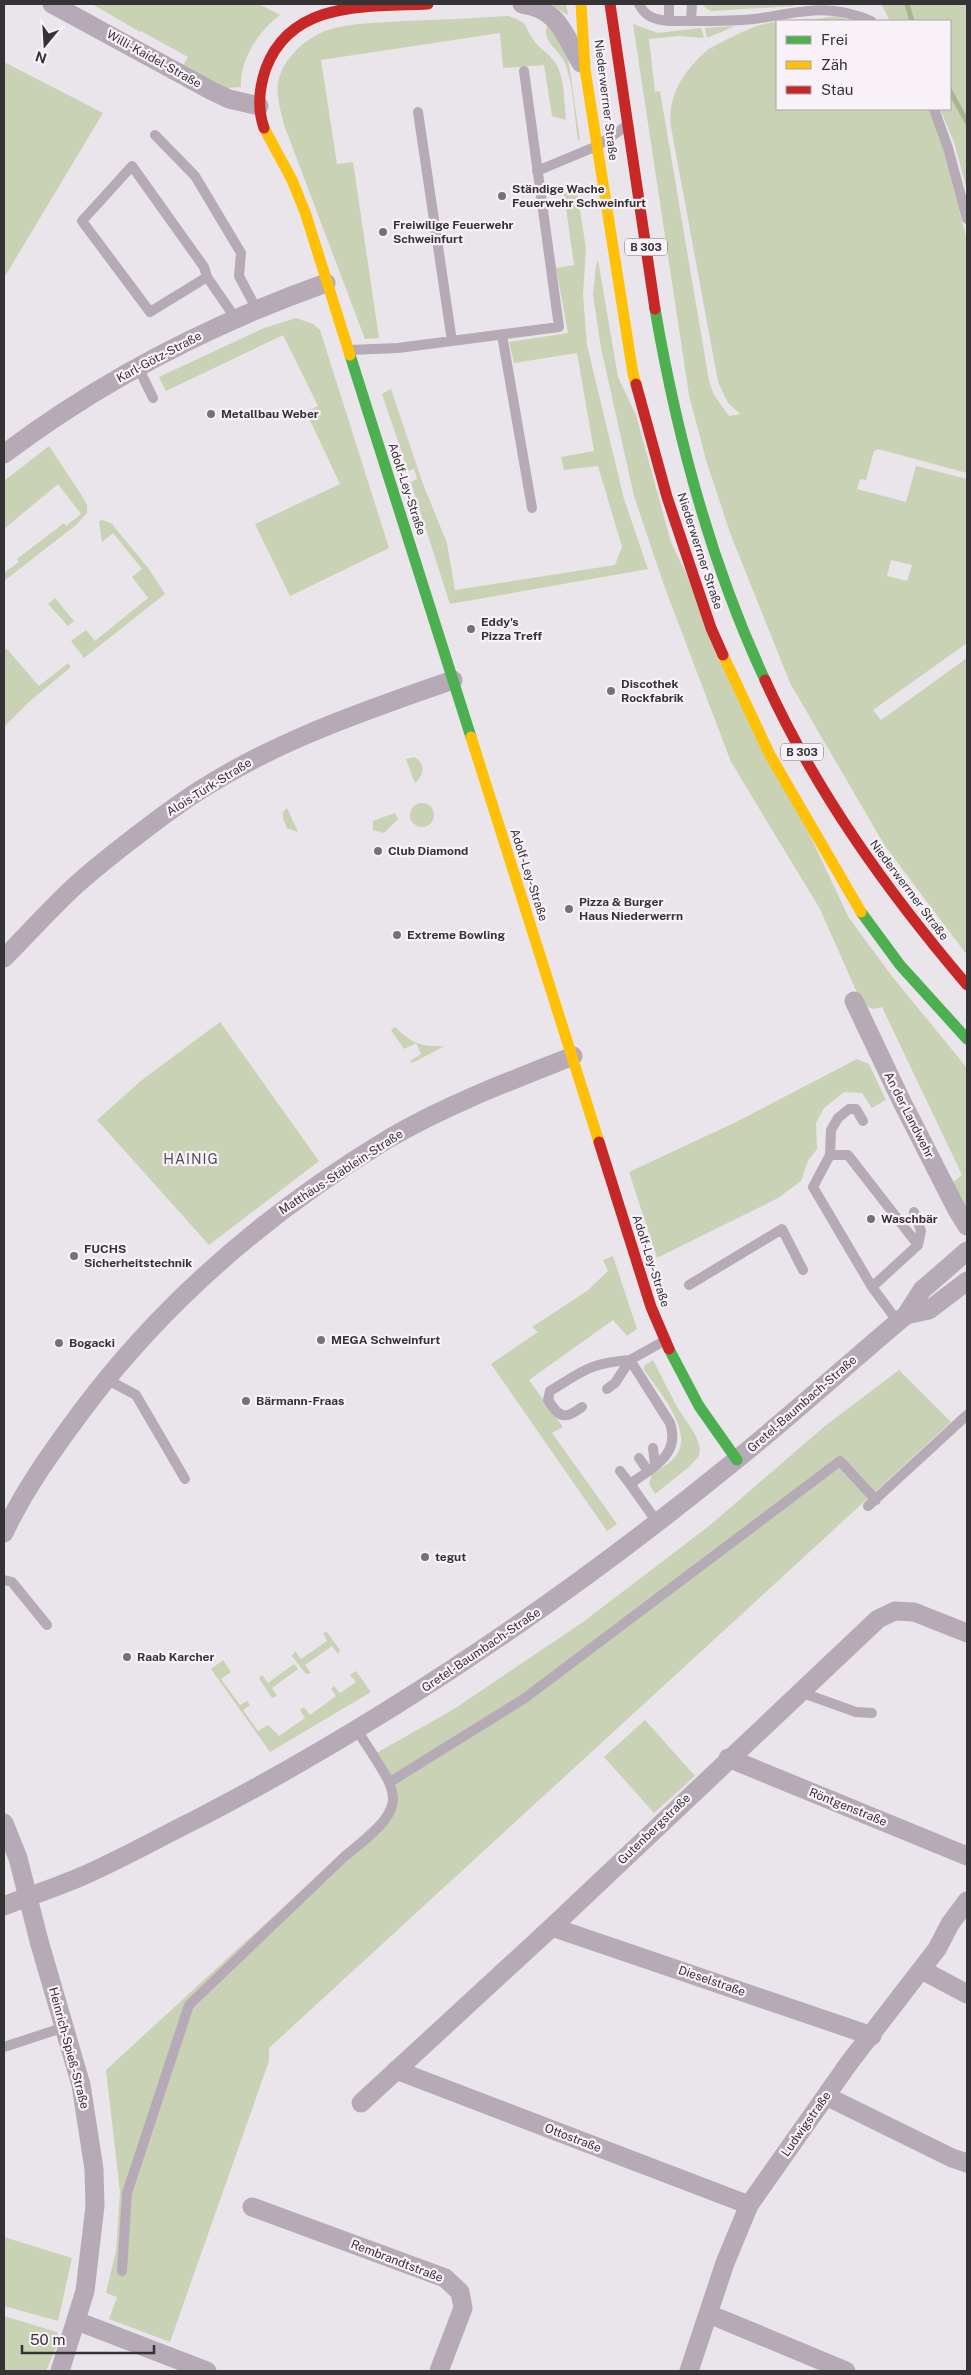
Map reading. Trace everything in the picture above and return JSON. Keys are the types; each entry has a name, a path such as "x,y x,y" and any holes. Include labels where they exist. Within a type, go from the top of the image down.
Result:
{"main road":[{"path":"326,283 304,212 292,182 271,143 262,121 259,106 260,86 266,68 279,42 305,19 325,11 349,6 428,4"},
{"name":"Niederwerrner Straße","path":"581,4 586,69 633,374 645,409 667,497 711,628 770,755 859,910 900,965 967,1039"},
{"name":"Niederwerrner Straße","path":"610,4 672,401 697,496 722,574 746,635 790,731 825,795 864,855 933,946 967,986"},
{"name":"Adolf-Ley-Straße","path":"326,283 573,1056 623,1220 664,1341 700,1410 737,1460"}],"street":[{"name":"Willi-Kaidel-Straße","path":"52,4 212,91 259,106"},
{"path":"522,4 533,5 554,17 586,69"},
{"name":"Karl-Götz-Straße","path":"4,454 43,424 138,367 181,344 257,310 326,283"},
{"name":"Alois-Türk-Straße","path":"4,958 77,885 169,811 207,786 254,759 318,729 453,680"},
{"name":"An der Landwehr","path":"854,1001 898,1094 967,1226"},
{"name":"Matthäus-Stäblein-Straße","path":"4,1533 22,1498 62,1437 106,1379 150,1328 198,1280 248,1236 302,1195 390,1138 494,1087 573,1056"},
{"name":"Gretel-Baumbach-Straße","path":"4,1906 118,1860 256,1788 357,1730 482,1652 737,1460 902,1318 922,1290 967,1251"},
{"name":"Gretel-Baumbach-Straße","path":"902,1318 929,1310 967,1281"},
{"name":"Gutenbergstraße","path":"361,2103 878,1619 895,1611 914,1612 967,1633"},
{"name":"Röntgenstraße","path":"728,1758 967,1856"},
{"path":"4,1822 18,1858 29,1896"},
{"name":"Heinrich-Spieß-Straße","path":"29,1896 39,1941 81,2085 94,2169 95,2206 92,2248 77,2321 60,2371"},
{"name":"Ludwigstraße","path":"689,2371 725,2263 750,2205 826,2096 922,1970 967,1901"},
{"name":"Dieselstraße","path":"552,1926 872,2036"},
{"path":"922,1970 967,1994"},
{"name":"Ottostraße","path":"396,2070 750,2205"},
{"path":"826,2096 952,2158 967,2163"},
{"name":"Rembrandtstraße","path":"252,2206 445,2278 450,2282 460,2292 463,2308 439,2371"},
{"path":"708,2314 846,2371"},
{"path":"77,2321 208,2371"}],"lane":[{"path":"640,4 647,15 657,20 669,21 753,19 800,7 844,12 868,20"},
{"path":"669,4 669,21"},
{"path":"691,21 692,4"},
{"path":"348,350 398,348 559,327 524,71"},
{"path":"934,110 948,148 967,219"},
{"path":"418,112 452,341"},
{"path":"537,171 597,146 628,125"},
{"path":"155,135 195,176 241,254 239,276 257,310"},
{"path":"207,277 150,312 82,220 132,166 204,266 207,277 236,319"},
{"path":"502,334 532,508"},
{"path":"138,367 153,398"},
{"path":"863,1121 856,1109 849,1108 838,1118 831,1130 830,1155 813,1187 872,1287 902,1318"},
{"path":"830,1155 848,1155 918,1245"},
{"path":"872,1287 918,1245 921,1231 914,1212"},
{"path":"689,1285 782,1229 803,1270"},
{"path":"582,1407 571,1415 562,1416 556,1412 548,1400 550,1392 587,1368 599,1363 630,1360 664,1341"},
{"path":"607,1389 615,1383 630,1360"},
{"path":"630,1360 653,1403 670,1423 674,1435 668,1452 652,1468 630,1484"},
{"path":"106,1379 136,1395 184,1479"},
{"path":"390,1782 525,1698 840,1461 872,1503 967,1415"},
{"path":"652,1468 653,1448"},
{"path":"639,1458 652,1468"},
{"path":"620,1471 657,1522"},
{"path":"4,1580 12,1582 46,1626"},
{"path":"800,1692 856,1712 872,1713"},
{"path":"122,2271 127,2193 189,2005 225,1969 384,1822 392,1810 394,1796 390,1782 357,1730"},
{"path":"4,2047 65,2027"}],"green space":[{"path":"92,4 259,4 280,15 265,29 252,47 243,67 241,87 227,88 182,67 188,57"},
{"path":"552,4 566,4 568,15 553,6"},
{"path":"702,4 792,4 794,6 712,11"},
{"path":"881,4 967,4 967,190 954,142 940,110 951,110 951,20 889,20"},
{"path":"508,16 515,18 525,25 534,41 551,57 557,66 562,80 566,120 552,116 544,65 503,68 500,33 321,60 337,164 353,162 379,338 365,339 284,125 278,94 280,74 295,51 309,39 335,28 355,24"},
{"path":"835,16 853,20 793,20 820,18"},
{"path":"776,21 776,110 929,110 939,132 967,240 967,473 878,449 874,451 866,480 860,479 857,489 906,502 916,466 967,479 967,643 873,710 881,720 967,658 967,955 885,846 790,683 730,533 706,460 689,395 633,24 658,33 701,28 704,38 679,36 649,39 655,92 660,91 709,381 714,395 729,416 740,414 728,403 718,382 671,127 671,115 675,92 680,82 702,55 711,47 714,51 712,47 757,26","holes":["891,560 912,565 907,581 887,576"]},
{"path":"548,23 566,51 580,140 578,140 568,72 562,58 548,40 546,30"},
{"path":"735,26 707,38 705,28"},
{"path":"4,62 103,113 4,278"},
{"path":"576,186 586,248 583,295 587,345 624,499 648,569 450,604 411,482 417,479 414,469 408,471 382,394 391,389 423,484 447,543 455,590 615,565 622,547 598,466 564,470 561,457 594,451 577,353 514,363 509,342 568,333 556,268 574,265 564,194"},
{"path":"598,260 618,377 636,415 671,542 849,918 891,975 967,1068 967,1210 951,1184 962,1175 882,1007 873,1009 862,1004 820,909 731,762 665,588 634,496 601,348 593,295"},
{"path":"296,318 313,324 320,330 389,548 290,596 255,524 340,484 306,412 318,406 283,335 166,391 159,377 264,328"},
{"path":"49,446 82,496 87,505 87,513 76,525 4,581 4,573 19,562 17,559 64,523 66,526 81,514 58,484 4,529 4,481"},
{"path":"103,520 112,524 149,569 165,594 84,658 71,641 86,630 95,641 148,598 132,577 142,569 113,533 102,542 99,521"},
{"path":"55,598 74,621 68,626 48,604"},
{"path":"7,649 39,686 68,663 71,667 29,702 4,727 4,650"},
{"path":"414,757 421,763 423,769 421,776 415,783 406,759"},
{"path":"422,803 427,804 433,810 433,820 427,826 422,827 417,826 411,820 410,815 411,810 417,804"},
{"path":"287,808 298,832 287,828 283,819 283,812"},
{"path":"395,813 398,819 384,833 373,830 373,821"},
{"path":"220,1022 319,1161 209,1245 97,1120 142,1080"},
{"path":"395,1027 412,1041 423,1045 445,1046 412,1063 410,1061 421,1054 416,1043 404,1049 391,1030"},
{"path":"857,1059 869,1064 886,1100 872,1108 862,1093 844,1092 824,1108 816,1123 817,1149 808,1161 801,1181 778,1198 657,1258 629,1172 736,1122"},
{"path":"613,1256 637,1329 627,1336 613,1320 529,1380 563,1427 552,1433 617,1524 607,1531 491,1364 538,1332 532,1327 587,1291 608,1271 603,1260"},
{"path":"653,1360 676,1405 696,1436 700,1448 699,1456 689,1467 655,1494 649,1484 652,1473 674,1458 680,1448 681,1437 673,1412 644,1370 644,1366"},
{"path":"899,1370 951,1422 269,2048 269,2061 170,2342 109,2319 117,2297 106,2293 116,2251 120,2192 106,2070 379,1819 385,1809 390,1793 387,1779 373,1755 454,1709 583,1622 709,1526 825,1426"},
{"path":"327,1632 340,1650 338,1654 332,1646 305,1665 311,1673 306,1674 292,1656 295,1651 301,1659 327,1641 323,1633"},
{"path":"223,1660 231,1672 221,1679 240,1705 247,1701 250,1705 243,1710 258,1731 268,1725 279,1736 305,1718 300,1710 304,1707 310,1715 336,1696 331,1689 334,1686 340,1693 356,1682 350,1675 356,1671 371,1692 270,1752 211,1669"},
{"path":"294,1664 298,1669 272,1688 277,1696 272,1698 259,1678 262,1675 268,1683"},
{"path":"645,1720 695,1776 654,1813 604,1757"},
{"path":"4,2237 72,2258 58,2321 4,2306"},
{"path":"4,2316 57,2332 59,2340 46,2371 4,2371"}],"waterway":[{"path":"907,4 912,20"},
{"path":"951,93 967,122"}],"traffic: fast":[{"path":"655,309 674,404 698,498 728,590 765,680"},
{"path":"350,355 471,737"},
{"path":"861,912 900,965 967,1039"},
{"path":"669,1349 699,1406 737,1460"}],"traffic: slow":[{"path":"581,4 585,69 636,384"},
{"path":"264,128 292,180 305,212 350,355"},
{"path":"723,655 770,755 861,912"},
{"path":"471,737 599,1142"}],"traffic: jam":[{"path":"264,128 260,106 260,90 266,68 278,46 294,30 312,19 334,12 356,8 428,4"},
{"path":"610,4 655,309"},
{"path":"636,384 667,497 711,628 723,655"},
{"path":"765,680 807,762 855,839 881,877 937,950 967,985"},
{"path":"599,1142 651,1307 669,1349"}],"place":[{"name":"Ständige Wache Feuerwehr Schweinfurt","path":"502,196"},
{"name":"Freiwilige Feuerwehr Schweinfurt","path":"383,232"},
{"name":"Metallbau Weber","path":"211,414"},
{"name":"Eddy's Pizza Treff","path":"471,629"},
{"name":"Discothek Rockfabrik","path":"611,691"},
{"name":"Club Diamond","path":"378,851"},
{"name":"Pizza & Burger Haus Niederwerrn","path":"569,909"},
{"name":"Extreme Bowling","path":"397,935"},
{"name":"Waschbär","path":"871,1219"},
{"name":"FUCHS Sicherheitstechnik","path":"74,1256"},
{"name":"MEGA Schweinfurt","path":"321,1340"},
{"name":"Bogacki","path":"59,1343"},
{"name":"Bärmann-Fraas","path":"246,1401"},
{"name":"tegut","path":"425,1557"},
{"name":"Raab Karcher","path":"127,1657"}],"district":[{"name":"HAINIG","path":"191,1159"}]}
